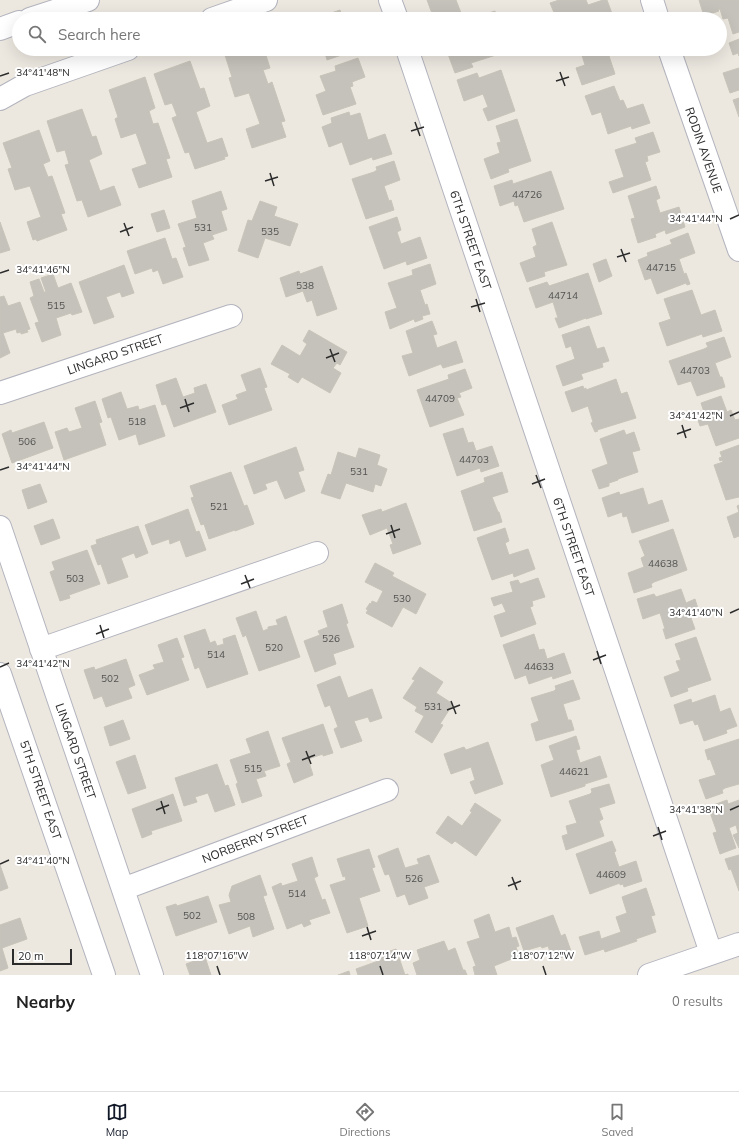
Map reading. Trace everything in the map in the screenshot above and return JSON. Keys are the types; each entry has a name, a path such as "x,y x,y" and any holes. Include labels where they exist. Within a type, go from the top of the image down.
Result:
{"street":[{"path":"51,12 88,0"},
{"path":"232,12 266,0"},
{"path":"390,0 394,12"},
{"path":"652,0 656,12"},
{"path":"0,29 12,25"},
{"path":"0,99 25,85 108,56"},
{"name":"6TH STREET EAST","path":"409,56 711,953"},
{"name":"RODIN AVENUE","path":"671,56 739,250"},
{"name":"LINGARD STREET","path":"0,393 231,316"},
{"name":"LINGARD STREET","path":"0,526 152,975"},
{"path":"41,649 316,553"},
{"name":"5TH STREET EAST","path":"0,674 104,975"},
{"name":"NORBERRY STREET","path":"123,889 387,790"},
{"path":"649,975 739,944"}],"building":[{"path":"427,0 456,0 461,12 431,12"},
{"path":"559,0 586,0 588,5 607,0 611,12 554,12 550,3"},
{"path":"699,0 739,0 739,32 733,34 727,18 727,12 721,12 720,9 716,12 703,12"},
{"path":"739,39 739,56 738,53 733,55 729,43"},
{"path":"225,56 266,56 270,68 263,70 268,84 272,82 285,121 281,122 286,137 252,148 246,129 260,124 249,93 235,97 229,78 232,77"},
{"path":"326,56 339,56 327,60"},
{"path":"449,56 493,56 471,63 473,67 455,73"},
{"path":"582,56 609,56 615,74 582,85 576,68 585,65"},
{"path":"358,58 365,77 352,82 353,86 350,87 356,104 323,115 316,95 326,91 320,76 336,71 335,66"},
{"path":"190,61 200,89 204,88 210,106 196,112 207,143 222,138 228,156 224,157 225,159 195,169 189,152 185,153 172,118 177,116 172,103 165,105 154,74"},
{"path":"739,68 739,90 730,93 723,73"},
{"path":"501,70 515,111 488,121 483,109 488,107 483,94 464,101 457,80 477,73 479,78"},
{"path":"145,77 155,108 149,111 153,124 158,123 170,158 166,159 172,177 139,188 132,169 147,164 136,133 121,138 115,119 118,117 109,90"},
{"path":"614,86 620,101 623,100 627,109 643,104 650,123 632,129 631,126 608,134 601,112 592,115 585,96"},
{"path":"739,98 739,117 733,100"},
{"path":"82,109 92,137 96,136 102,154 89,160 100,191 114,186 121,205 88,217 82,200 77,201 65,165 69,164 65,150 57,152 47,121"},
{"path":"349,112 350,116 360,113 368,140 385,134 392,154 373,160 372,157 350,165 342,142 329,147 322,127 332,123 331,118"},
{"path":"517,119 531,161 508,169 509,172 491,179 484,159 500,153 497,143 501,142 496,126"},
{"path":"39,130 50,161 43,164 48,177 52,176 65,213 61,214 67,230 37,241 36,239 33,240 27,222 41,217 30,186 15,190 8,169 12,168 3,143"},
{"path":"653,132 660,152 647,156 648,161 645,162 651,180 613,193 609,182 624,177 615,150 637,143 635,138"},
{"path":"394,161 400,180 384,186 394,210 366,219 352,179 374,172 377,170 376,167"},
{"path":"551,171 564,209 524,222 518,205 515,206 514,201 500,206 494,186 512,180 513,184"},
{"path":"656,186 660,198 656,200 660,213 679,207 685,227 666,234 665,230 655,234 656,237 638,243 631,219 635,218 628,196"},
{"path":"221,191 227,209 221,211 227,230 212,235 214,239 203,243 209,260 189,266 183,248 186,247 178,224 197,218 192,201"},
{"path":"260,201 277,207 274,216 298,224 290,246 265,238 258,258 238,251 248,220 252,221"},
{"path":"164,210 170,228 157,232 151,214"},
{"path":"397,217 401,230 397,232 401,244 420,237 427,258 407,265 406,261 384,269 369,227"},
{"path":"0,222 10,250 0,253"},
{"path":"552,222 567,265 544,272 545,276 527,282 520,263 536,257 533,247 537,245 532,229"},
{"path":"688,233 695,253 679,259 684,274 686,273 690,284 687,285 686,283 657,294 651,278 645,280 638,260 648,256 647,253 672,244 670,240"},
{"path":"165,238 172,259 176,258 183,277 163,284 158,270 153,272 152,268 135,274 127,251"},
{"path":"606,259 612,276 599,282 593,264"},
{"path":"430,264 436,284 420,290 430,314 422,316 423,319 415,322 414,319 390,329 385,312 397,308 388,283 413,275 412,270"},
{"path":"124,265 134,293 122,297 120,292 106,297 114,317 94,324 79,282"},
{"path":"322,266 337,309 317,316 312,300 307,302 303,291 286,297 280,278 299,271 300,274"},
{"path":"588,273 602,314 559,328 555,318 558,318 553,302 536,308 529,288 547,282 549,286"},
{"path":"53,274 58,288 71,283 82,312 72,315 71,313 56,318 61,335 42,342 35,323 39,322 30,298 34,296 30,282 39,279 44,292 46,292 41,278"},
{"path":"692,290 701,315 715,310 722,331 703,337 702,334 667,346 659,323 671,319 664,299"},
{"path":"4,296 8,306 20,302 30,329 27,330 28,332 21,334 21,332 17,333 16,329 3,333 10,353 0,358 0,297"},
{"path":"432,321 437,334 433,335 437,348 456,341 463,362 443,368 441,364 409,376 402,356 413,353 406,331"},
{"path":"589,326 597,349 604,347 609,361 602,363 603,367 581,374 583,379 563,386 556,366 575,359 571,346 566,348 562,335"},
{"path":"309,330 347,352 340,365 337,363 333,368 341,373 330,393 302,377 298,383 288,377 290,374 271,364 282,345 300,356 307,344 303,341"},
{"path":"724,337 731,357 715,363 725,387 697,396 691,381 678,385 669,361 704,349 708,347 706,343"},
{"path":"260,368 267,387 264,388 272,410 229,425 222,405 238,399 236,395 247,391 241,375"},
{"path":"465,369 472,388 459,393 461,397 457,398 464,415 430,427 417,390 449,379 448,375"},
{"path":"176,378 183,397 195,393 194,388 206,384 216,412 174,427 166,404 162,405 156,385"},
{"path":"616,379 621,394 627,392 636,418 597,430 598,431 595,432 591,423 593,422 588,406 572,412 565,392 583,386 586,390"},
{"path":"121,392 127,409 138,406 139,410 155,405 165,436 139,445 136,434 119,440 111,417 108,418 102,399"},
{"path":"721,396 727,412 731,410 735,420 739,419 739,438 716,446 708,424 700,426 696,414 704,412 701,403"},
{"path":"95,401 102,422 99,423 106,445 64,460 55,432 67,428 69,432 82,428 75,408"},
{"path":"44,422 53,448 12,463 2,434 11,430 12,433"},
{"path":"463,428 468,443 473,442 476,451 492,446 499,466 481,472 480,468 457,476 443,434"},
{"path":"624,430 626,435 634,432 640,450 632,452 638,472 618,479 609,483 609,486 599,489 592,470 608,464 600,439"},
{"path":"739,445 739,497 726,500 714,465 723,462 722,460 720,461 719,458 722,457 720,452"},
{"path":"296,447 304,470 298,472 305,491 285,499 277,480 265,484 267,489 254,494 244,466"},
{"path":"359,448 380,455 377,465 387,469 381,486 375,484 373,492 346,483 340,499 321,493 328,474 331,475 338,452 356,458"},
{"path":"231,472 244,506 247,505 254,524 209,539 204,524 201,525 191,498 194,497 190,486"},
{"path":"502,472 508,492 492,497 502,522 474,531 461,491 485,482 484,478"},
{"path":"40,484 47,502 28,509 22,490"},
{"path":"643,488 648,505 662,500 669,521 632,533 627,516 623,517 622,512 608,517 602,498 619,492 620,495"},
{"path":"406,503 421,544 393,554 390,545 393,544 387,528 370,535 362,515 381,509 382,512"},
{"path":"188,509 196,532 199,531 206,550 186,557 180,540 170,544 169,539 152,545 145,525"},
{"path":"739,512 739,536 734,538 727,517"},
{"path":"53,519 60,538 41,545 34,526"},
{"path":"138,526 148,553 136,558 134,553 121,558 128,577 108,584 101,564 98,565 91,546 97,544 96,540"},
{"path":"505,528 509,541 505,543 509,555 528,549 535,569 514,577 513,573 492,580 477,538"},
{"path":"673,529 687,570 654,582 651,584 652,587 634,593 628,573 644,567 641,558 645,556 639,541"},
{"path":"87,550 100,584 69,595 70,598 60,601 50,572 55,570 52,562"},
{"path":"375,563 394,573 392,576 426,594 416,614 403,607 392,627 366,613 368,610 366,609 370,603 371,604 372,601 377,603 383,591 365,582"},
{"path":"538,578 545,597 532,601 533,606 530,607 536,624 501,637 494,616 506,612 502,603 494,606 491,598 513,592 510,582 518,580 520,584"},
{"path":"681,589 686,603 695,599 700,615 691,618 695,629 666,639 663,629 665,629 660,613 643,619 637,599 654,594 656,597"},
{"path":"342,604 348,623 346,624 354,647 333,654 336,664 315,672 304,641 320,635 318,631 328,627 323,611"},
{"path":"256,611 263,631 268,629 268,627 278,625 276,620 286,616 300,657 259,671 246,635 243,637 236,618"},
{"path":"205,629 210,643 215,641 217,646 224,644 223,639 235,635 248,674 207,688 199,667 195,669 184,636"},
{"path":"534,634 539,650 544,649 547,659 564,653 571,673 553,679 552,676 529,684 526,675 515,679 503,645"},
{"path":"696,637 711,680 687,688 688,691 671,697 664,677 680,671 676,661 681,660 675,644"},
{"path":"177,638 184,657 181,658 189,680 147,695 139,675 155,669 153,665 164,662 158,645"},
{"path":"126,659 135,685 128,688 132,698 106,707 102,696 94,699 84,670 94,667 95,670"},
{"path":"420,667 443,682 436,693 453,704 440,724 443,725 432,743 415,732 424,716 415,711 417,707 403,698 415,680 412,679"},
{"path":"340,676 348,698 372,689 382,718 370,722 368,717 354,721 362,741 341,748 334,729 338,727 330,705 325,707 317,685"},
{"path":"573,680 580,699 563,704 568,720 571,720 574,730 536,741 531,724 539,721 531,698 554,691 556,689 555,686"},
{"path":"715,695 720,712 730,708 737,726 726,730 727,733 704,741 698,724 695,725 693,720 680,724 674,705 691,699 692,703"},
{"path":"123,720 130,739 110,746 104,727"},
{"path":"323,724 333,753 323,756 323,754 308,759 313,775 294,783 287,764 291,762 282,738"},
{"path":"268,731 280,766 264,771 266,776 256,779 262,796 242,803 236,784 238,783 230,760 251,753 246,739"},
{"path":"576,736 580,749 576,750 580,763 600,756 607,777 551,797 541,765 554,760 549,746"},
{"path":"739,739 739,784 725,788 722,790 723,793 706,799 699,780 716,775 710,759 708,760 705,750"},
{"path":"488,742 503,784 475,794 470,782 475,780 471,767 451,774 444,754 464,747 466,750"},
{"path":"135,755 146,788 128,794 116,762"},
{"path":"217,764 225,786 228,785 235,805 215,812 208,793 195,797 197,802 184,806 175,778"},
{"path":"609,784 615,803 599,808 603,819 599,821 604,836 566,850 562,836 568,834 566,826 577,823 569,801 590,794 592,792 591,789"},
{"path":"173,794 182,821 151,831 152,834 142,838 132,809"},
{"path":"727,800 728,804 739,800 739,848 733,835 738,833 736,825 729,828 736,848 720,854 713,833 717,832 708,807"},
{"path":"475,803 501,820 476,856 455,841 452,844 436,833 448,816 462,826 472,812 470,811"},
{"path":"612,841 616,851 614,852 619,867 636,861 642,881 624,887 623,884 620,885 620,883 590,894 576,854"},
{"path":"398,848 405,868 419,864 417,859 429,855 439,882 424,887 428,898 409,905 405,894 397,897 389,874 385,875 378,856"},
{"path":"369,849 375,867 372,868 380,891 359,898 368,926 347,933 330,885 346,880 345,876 343,877 337,859"},
{"path":"739,855 739,891 731,869 729,870 725,859"},
{"path":"312,857 318,876 314,878 322,900 325,899 330,913 309,920 311,924 304,927 302,923 287,929 272,887 281,883 282,886 298,881 292,864"},
{"path":"0,865 8,888 0,891"},
{"path":"260,875 267,895 263,896 274,929 253,937 250,926 229,934 219,905 231,902 229,895 232,886"},
{"path":"646,888 655,915 651,916 656,932 636,939 637,941 605,952 604,949 585,955 579,937 599,931 601,939 621,932 616,917 627,913 622,897"},
{"path":"208,896 217,922 176,936 166,907 176,904 177,906"},
{"path":"489,914 495,932 509,927 512,938 516,937 519,946 516,947 519,956 494,966 497,975 475,975 473,967 476,966 467,942 480,938 474,920"},
{"path":"553,915 561,936 565,934 572,954 553,960 548,946 542,948 541,946 524,951 516,928"},
{"path":"20,918 27,939 2,948 8,968 0,971 0,925"},
{"path":"444,941 448,951 455,948 463,970 465,970 467,975 417,975 413,963 420,960 417,950"},
{"path":"396,949 405,975 358,975 356,969 381,960 379,955"},
{"path":"205,957 211,975 190,975 186,964"},
{"path":"349,971 350,975 338,975"}]}
